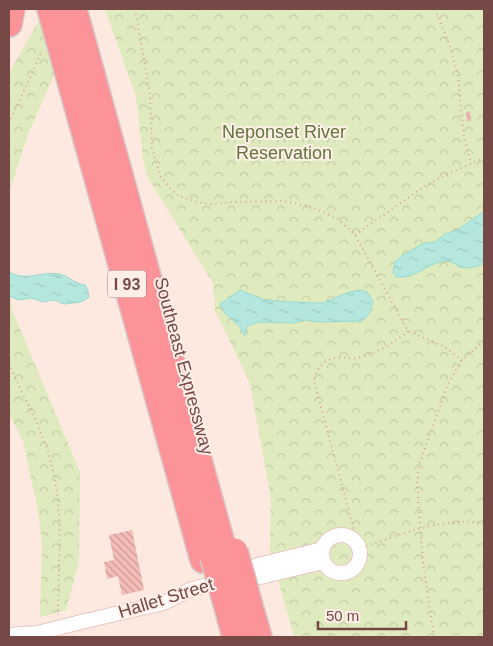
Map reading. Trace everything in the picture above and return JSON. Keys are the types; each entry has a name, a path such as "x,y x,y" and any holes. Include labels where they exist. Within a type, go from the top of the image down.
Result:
{"highway":[{"path":"9,24 12,9"},
{"name":"Southeast Expressway","path":"50,9 219,555 236,626"},
{"name":"I 93","path":"62,9 219,555"},
{"name":"I 93","path":"74,9 219,555"},
{"name":"Southeast Expressway","path":"85,9 236,626"},
{"name":"Southeast Expressway","path":"236,626 259,637"}],"street":[{"name":"Hallet Street","path":"9,635 38,633 163,603 190,590 235,577 258,565 323,555 329,539 341,535 352,539 358,549"},
{"path":"323,555 326,566 336,572 346,572 357,563 360,554 358,549"}],"path":[{"path":"135,9 150,94 152,148 161,178 178,196 197,202 212,204 284,201 312,207 338,219 355,235 408,331 445,347 462,360"},
{"path":"435,9 450,46 458,76 464,138 471,164"},
{"path":"9,122 45,44"},
{"path":"355,235 425,186 484,158"},
{"path":"408,331 392,344 356,358 331,359 323,363 315,374 314,382 358,549 422,529 460,521 484,523"},
{"path":"434,637 423,562 417,482 419,464 448,384 462,360 484,341"},
{"path":"9,364 44,443 52,467 58,516 58,614"}],"green space":[{"path":"45,9 88,9 50,84 28,134 9,193 9,74"},
{"name":"Neponset River Reservation","path":"105,9 484,9 484,637 294,637 270,551 271,499 250,383 215,310 213,283 148,178 143,158 136,97"},
{"path":"9,291 13,312 80,472 79,561 66,610 40,617 42,544 38,511 23,441 9,414"}],"water":[{"path":"484,211 484,263 475,267 464,268 452,262 444,261 409,276 396,277 393,272 395,262 403,255 424,243 435,242 445,234 459,229"},
{"path":"9,272 22,276 52,273 63,275 85,285 89,297 81,302 64,304 54,300 43,302 31,298 19,300 9,296"},
{"path":"240,290 262,299 323,303 349,292 362,290 368,293 373,302 369,314 362,321 320,322 305,320 294,323 259,322 247,326 245,336 240,327 225,313 220,304"}],"building":[{"path":"470,111 471,121 467,121 466,112"},
{"path":"132,530 144,590 122,595 118,576 107,579 104,562 114,560 109,535"}]}
